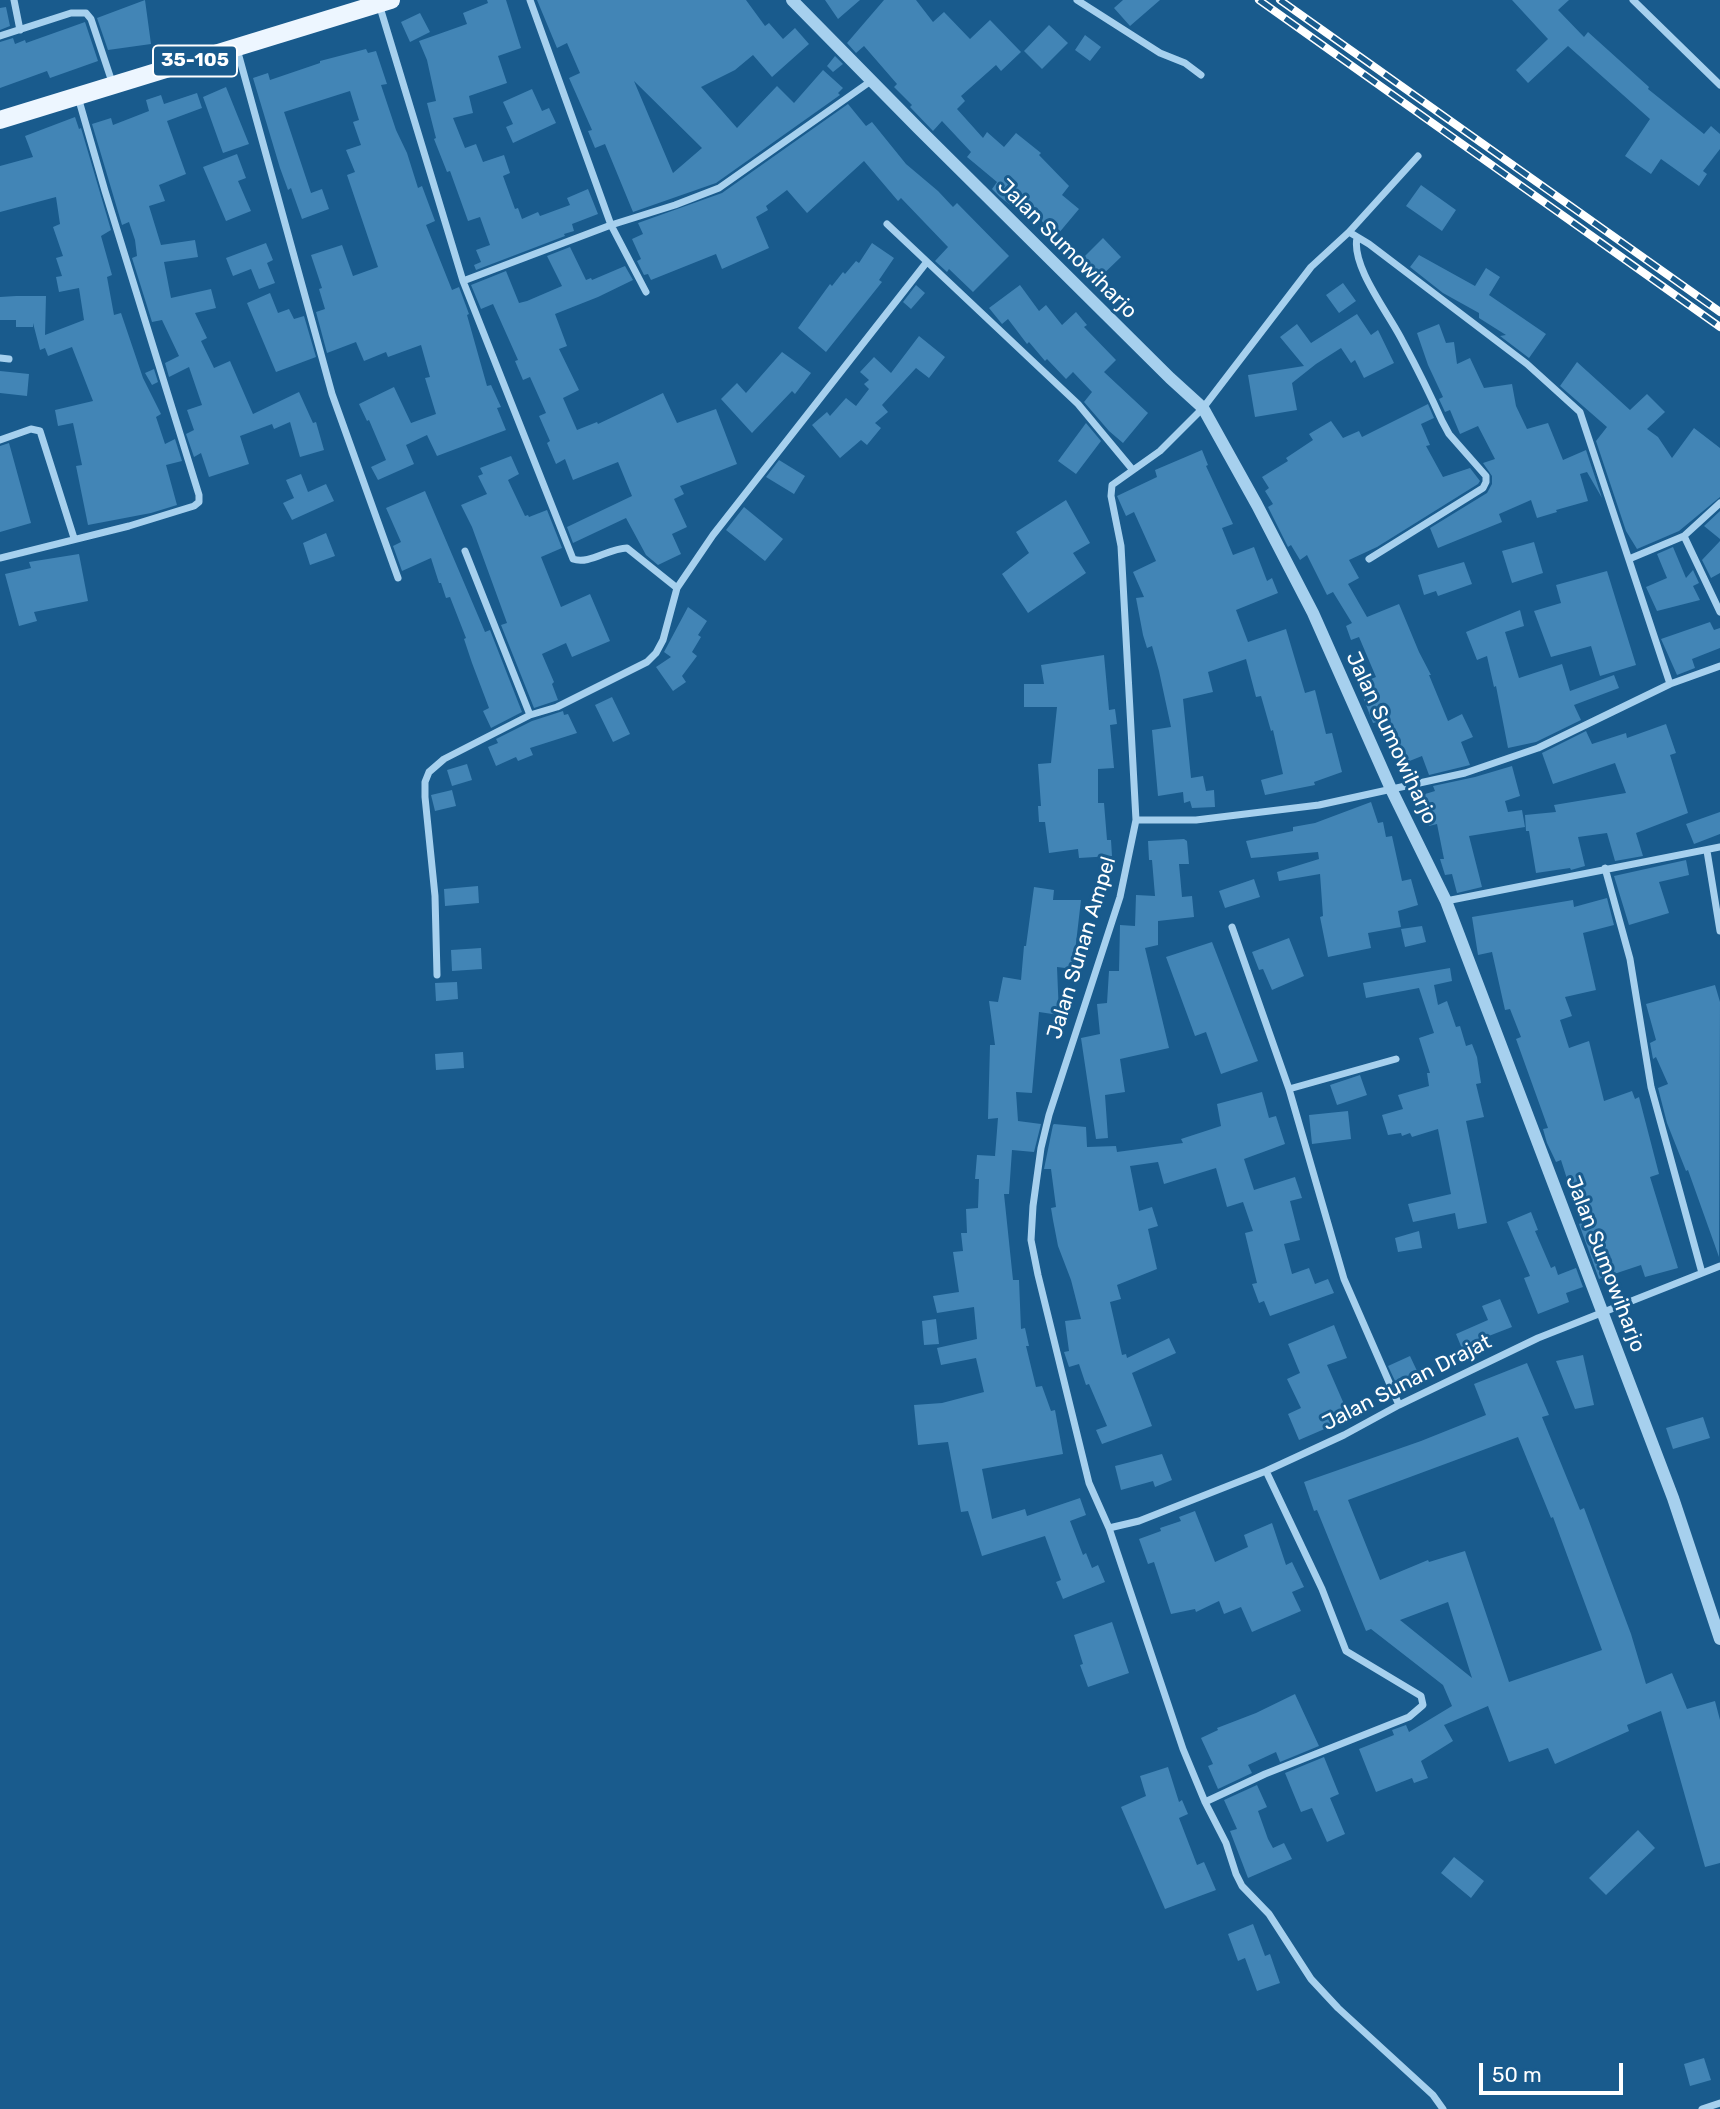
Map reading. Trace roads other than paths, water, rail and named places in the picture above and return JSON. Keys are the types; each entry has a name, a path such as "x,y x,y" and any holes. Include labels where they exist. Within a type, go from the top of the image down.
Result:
{"main road":[{"name":"35-105","path":"0,120 385,2"}],"street":[{"path":"14,0 20,30"},
{"path":"530,0 611,225 646,292"},
{"name":"Jalan Sumowiharjo","path":"792,0 1203,408 1313,613 1391,789 1446,901 1673,1499 1720,1639"},
{"path":"1077,0 1201,75"},
{"path":"1633,0 1720,85"},
{"path":"385,2 463,281 573,559 582,561 618,548 626,548 677,588"},
{"path":"0,36 71,13 86,13 91,19 113,86"},
{"path":"237,48 332,394 398,578"},
{"path":"463,281 611,225 719,188 871,81"},
{"path":"0,558 129,526 194,506 199,502 104,191 78,96"},
{"name":"Jalan Sunan Ampel","path":"1418,156 1349,232 1311,267 1203,408 1160,451 1110,489 1121,546 1136,820 1120,897 1049,1115 1037,1173 1031,1240 1084,1465 1109,1528 1183,1749 1205,1802 1218,1825 1231,1863 1242,1886 1269,1914 1311,1979 1338,2008 1433,2095 1443,2109"},
{"path":"887,224 1078,404 1132,470"},
{"path":"1349,232 1369,244 1527,364 1580,412 1670,684"},
{"path":"1357,238 1355,248 1374,291 1404,342 1449,434 1486,476 1483,488 1369,559"},
{"path":"437,975 435,896 425,782 429,772 444,759 530,715 557,707 647,662 656,653 663,640 677,588 720,525 926,263"},
{"path":"0,358 9,359"},
{"path":"0,440 31,429 40,430 74,538"},
{"path":"1629,559 1684,536 1720,503"},
{"path":"1684,536 1720,611"},
{"path":"465,551 530,715"},
{"path":"1136,820 1196,820 1319,805 1495,764 1538,748 1670,684 1720,666"},
{"path":"1446,901 1720,847"},
{"path":"1707,851 1720,931"},
{"path":"1605,868 1630,959 1651,1087 1702,1273"},
{"path":"1233,926 1289,1089 1344,1279 1399,1405"},
{"path":"1289,1089 1396,1059"},
{"name":"Jalan Sunan Drajat","path":"1109,1528 1139,1521 1266,1471 1538,1338 1720,1266"},
{"path":"1205,1802 1265,1774 1409,1717 1423,1705 1421,1696 1346,1651 1322,1589 1266,1471"},
{"path":"1702,2109 1720,2103"}],"railway":[{"path":"1259,0 1720,327"},
{"path":"1280,0 1720,312"}]}
